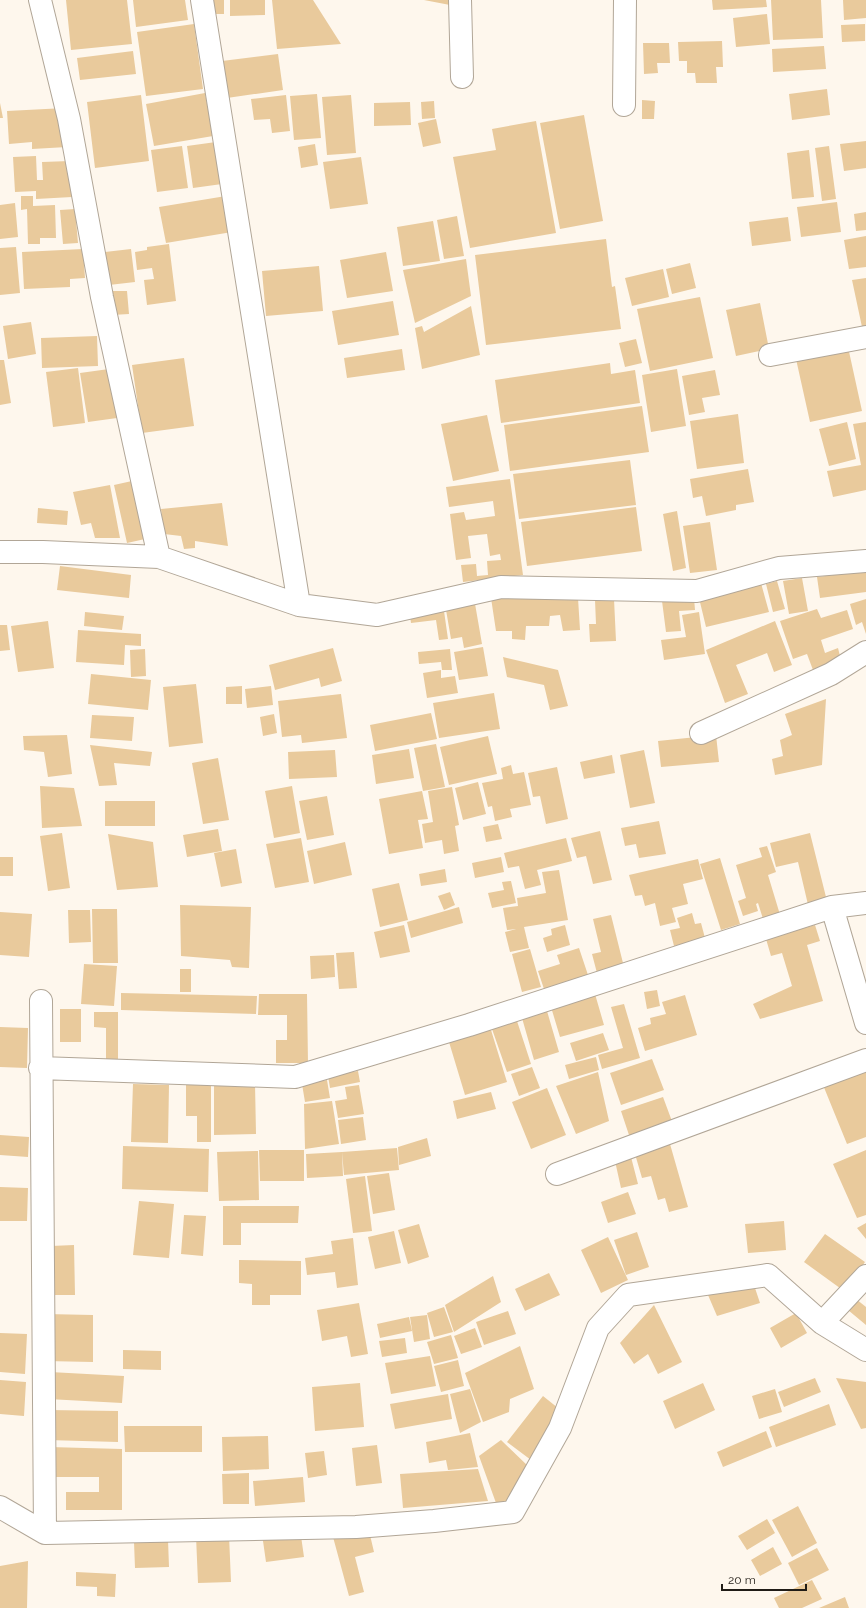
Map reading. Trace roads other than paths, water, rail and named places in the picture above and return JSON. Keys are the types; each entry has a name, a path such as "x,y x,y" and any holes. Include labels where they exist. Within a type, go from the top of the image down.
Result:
{"street":[{"path":"40,0 69,119 102,297 159,557"},
{"path":"202,0 299,605"},
{"path":"460,0 462,77"},
{"path":"624,105 625,0"},
{"path":"770,355 866,337"},
{"path":"0,552 43,552 159,557 299,605 377,615 501,587 697,591 779,568 866,561"},
{"path":"701,733 831,674 866,652"},
{"path":"40,1068 294,1077 469,1025 832,907 866,902"},
{"path":"832,907 866,1023"},
{"path":"41,1001 40,1068 45,1533"},
{"path":"557,1174 866,1060"},
{"path":"0,1507 45,1533 356,1527 434,1521 512,1512 560,1428 598,1328 628,1295 768,1275 822,1323 866,1350"},
{"path":"822,1323 866,1276"}]}
